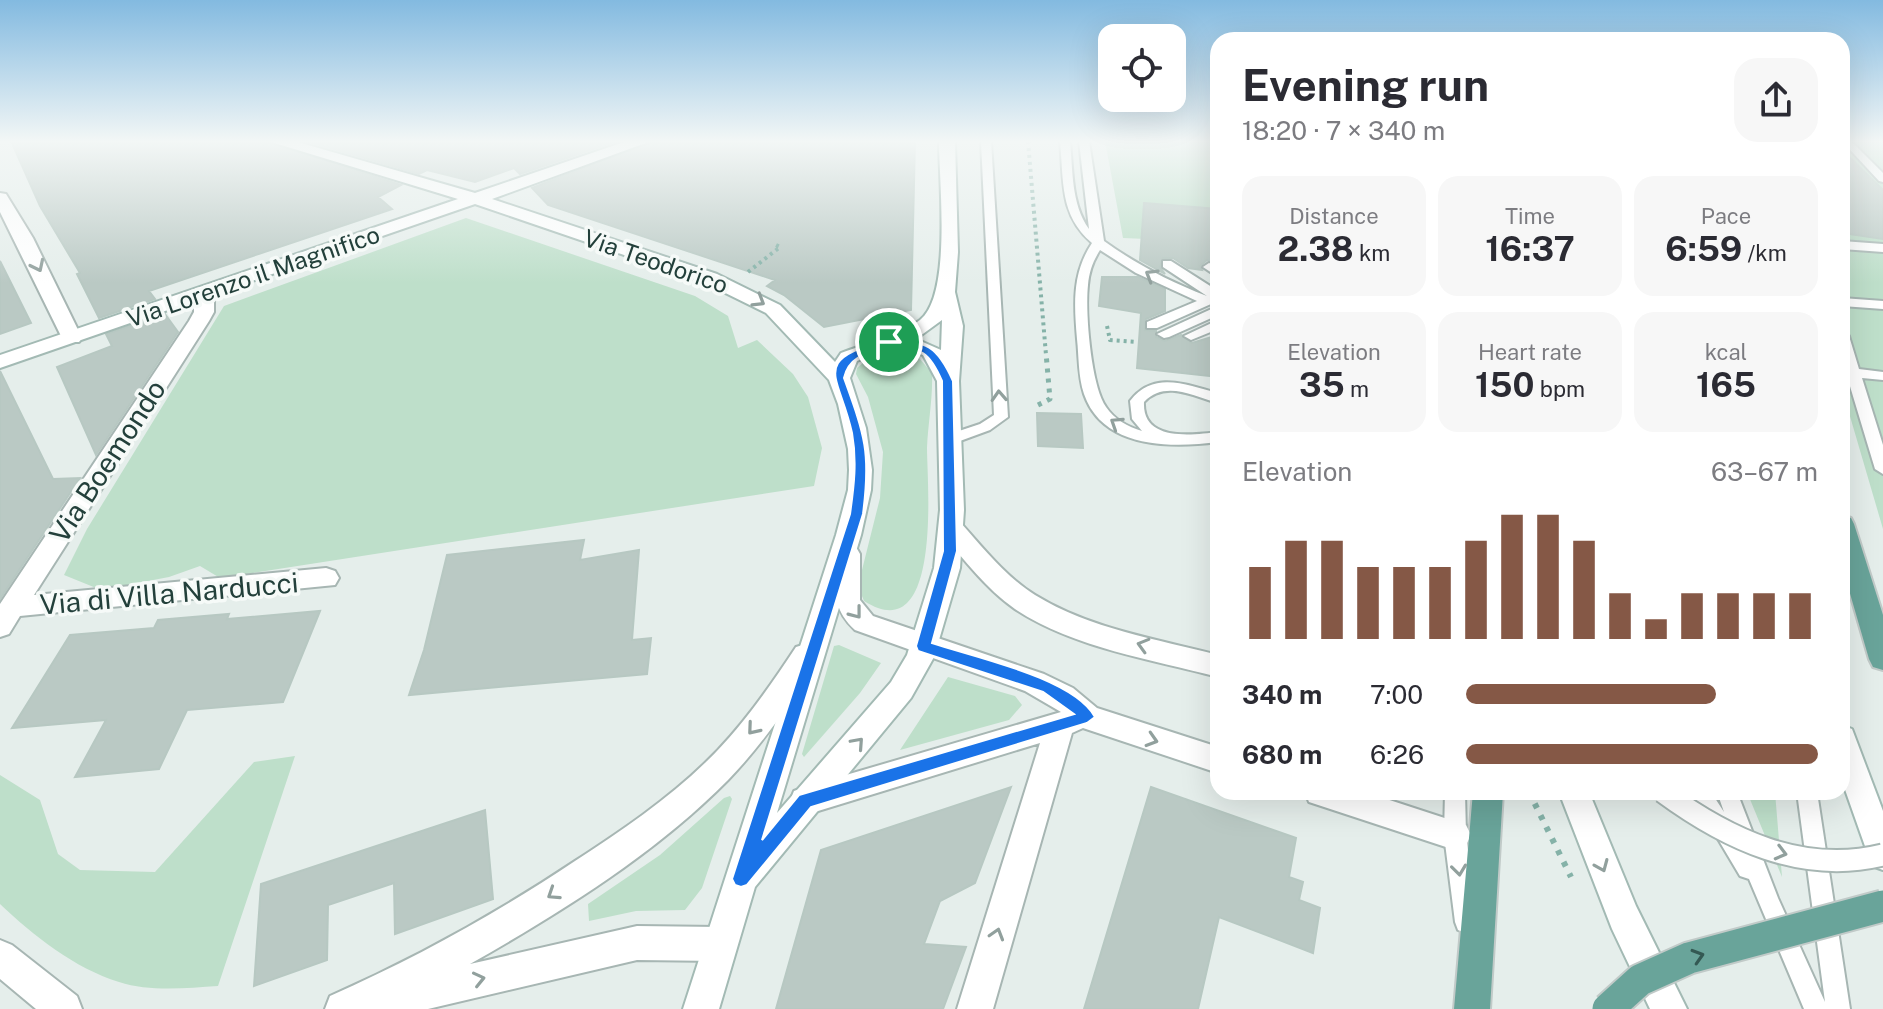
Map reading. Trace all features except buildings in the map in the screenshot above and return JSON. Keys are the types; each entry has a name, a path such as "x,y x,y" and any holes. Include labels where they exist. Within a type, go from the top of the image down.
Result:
{"main road":[{"path":"1850,551 1883,659"},
{"path":"1472,1009 1471,972 1488,844 1488,800"},
{"path":"1608,1009 1640,980 1670,966 1883,906"}],"street":[{"name":"Via Teodorico","path":"438,188 692,271 752,296 781,317 839,378"},
{"name":"Via Lorenzo il Magnifico","path":"0,362 507,188"},
{"path":"741,879 805,801 879,719 914,669 924,646 947,568 951,528 948,381 953,326 946,293 947,188"},
{"path":"0,198 24,238 72,338"},
{"name":"Via Boemondo","path":"6,616 199,321 204,312 204,293"},
{"path":"701,1009 856,514 862,467 857,430 839,378 848,357 925,325 937,313 946,293"},
{"path":"889,342 915,345 930,351 948,381"},
{"path":"951,528 1006,586 1040,610 1093,630 1210,664"},
{"path":"847,539 846,589 852,612 870,626 1049,688 1070,701 1074,721 975,1009"},
{"name":"Via di Villa Narducci","path":"6,616 326,578"},
{"path":"346,1009 438,964 549,897 670,813 720,768 764,716 814,643"},
{"path":"805,801 1074,721 1210,758"},
{"path":"1850,761 1883,855"},
{"path":"1577,800 1624,917 1669,1009"},
{"path":"1381,802 1455,835"},
{"path":"346,1009 637,943 719,944"},
{"path":"0,957 64,1009"}],"lane":[{"path":"949,440 985,427 1001,417 989,188"},
{"path":"1072,188 1077,220 1087,234 1170,286 1210,301"},
{"path":"1090,188 1098,243 1087,258 1080,304 1093,400 1112,422 1124,429 1159,440 1210,438"},
{"path":"1850,246 1883,248"},
{"path":"1167,264 1210,299"},
{"path":"1188,265 1210,280"},
{"path":"1850,303 1883,305"},
{"path":"1152,325 1210,305"},
{"path":"1164,334 1210,306"},
{"path":"1191,336 1210,328"},
{"path":"1850,363 1883,469"},
{"path":"1853,373 1883,376"},
{"path":"1191,440 1166,437 1145,427 1136,411 1140,397 1156,387 1171,385 1210,395"},
{"path":"1455,800 1455,835 1471,972"},
{"path":"1675,800 1712,824 1783,854 1838,863 1883,855"},
{"path":"1705,800 1768,902"},
{"path":"1730,800 1768,902 1816,1009"},
{"path":"1808,800 1838,1009"}],"path":[{"path":"1032,188 1050,399 1038,405"},
{"path":"748,272 780,247 774,244"}],"green space":[{"path":"1114,188 1210,188 1210,242 1123,238"},
{"path":"1850,188 1883,188 1883,529 1850,416"},
{"path":"466,218 695,296 728,316 738,348 757,340 793,374 808,397 822,448 814,486 220,578 200,566 169,577 101,590 64,575 87,529 224,306"},
{"path":"891,352 919,358 932,373 932,382 925,556 919,584 907,603 889,610 864,601 858,586 880,498 883,452 868,397 856,374 857,368 870,357"},
{"path":"839,645 881,663 860,693 804,757 802,754 834,646"},
{"path":"948,677 1015,696 1022,705 1009,720 900,750"},
{"path":"295,756 218,986 143,987 102,976 55,950 0,904 0,775 40,800 58,854 80,870 155,872 254,762"},
{"path":"730,796 732,799 702,888 685,910 636,911 589,921 588,904 660,855"},
{"path":"1750,800 1776,800 1782,877"}],"route":[{"path":"889,342 915,345 930,351 948,381 952,510 950,551 924,646 1049,688 1078,707 1087,717 805,801 741,879 856,514 861,487 861,450 839,378 841,369 848,357 855,353 889,342"}]}
